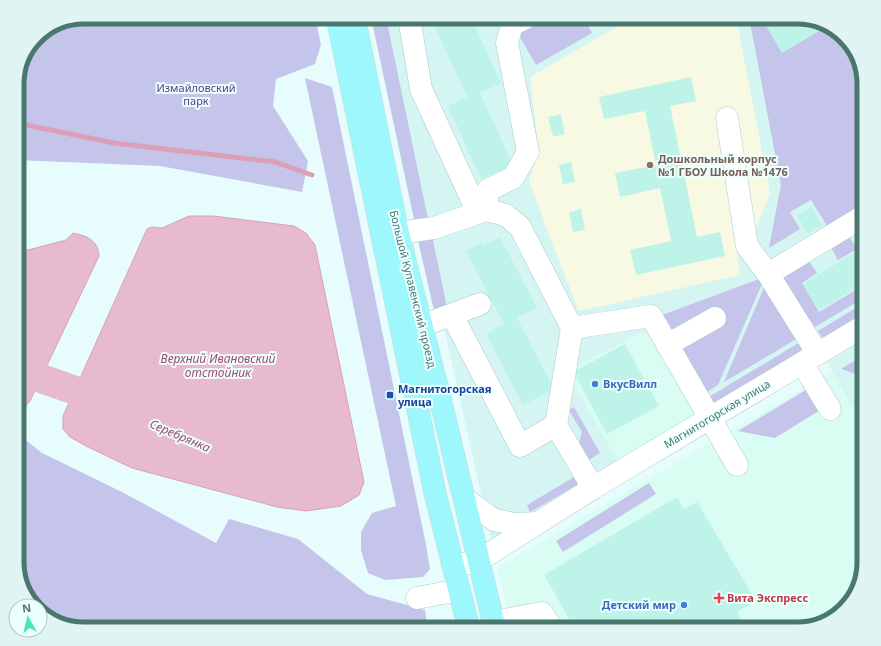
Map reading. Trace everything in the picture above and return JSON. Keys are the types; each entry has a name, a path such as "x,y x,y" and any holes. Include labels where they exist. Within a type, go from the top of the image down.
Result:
{"main road":[{"name":"Большой Купавенский проезд","path":"338,24 435,493 467,622"},
{"name":"Большой Купавенский проезд","path":"355,24 398,233 493,622"}],"street":[{"path":"411,24 421,89 482,212"},
{"path":"482,212 488,190 513,178 528,152 507,43 512,25 514,24"},
{"path":"727,118 747,246 768,274 810,358 830,408"},
{"path":"398,233 434,228 482,212 506,215 520,227 572,328 556,425 593,488"},
{"path":"768,274 857,220"},
{"path":"421,326 480,304"},
{"path":"452,315 520,446 556,425"},
{"path":"572,328 651,316 738,465"},
{"path":"667,345 715,318"},
{"name":"Магнитогорская улица","path":"464,498 494,520 515,524 537,523 857,330"},
{"path":"453,566 478,560 537,523"},
{"path":"417,598 459,590"},
{"path":"506,622 542,613 548,622"}],"shaded area":[{"path":"377,24 797,24 816,27 834,36 851,57 855,68 857,84 857,417 819,347 491,539"},
{"name":"Дошкольный корпус №1 ГБОУ Школа №1476","path":"622,24 737,24 770,193 750,245 737,251 740,275 579,311 529,180 539,151 530,77"},
{"path":"648,329 697,416 619,463 567,372"},
{"path":"832,371 857,417 856,570 851,589 845,599 824,616 813,620 797,622 511,622 497,568"}],"green space":[{"name":"Измайловский парк","path":"84,24 316,24 321,45 315,64 276,79 273,106 308,161 302,192 160,166 24,160 24,80 30,57 42,42 51,34 61,29 72,25"},
{"path":"372,24 387,24 429,224 415,224"},
{"path":"531,24 587,24 592,33 536,65 517,32"},
{"path":"750,24 797,24 824,30 834,36 842,44 851,57 855,68 857,84 857,212 829,229 811,200 790,212 800,229 769,248 781,185"},
{"path":"305,78 332,87 426,545 430,569 423,577 385,580 368,573 361,550 361,532 372,513 396,506"},
{"path":"431,231 448,312 435,315 416,232"},
{"path":"847,233 857,249 838,260 829,244"},
{"path":"806,256 817,273 802,283 819,312 857,289 857,302 808,331 775,276"},
{"path":"765,277 718,385 707,392 662,315"},
{"path":"768,278 803,335 724,382"},
{"path":"857,307 857,318 823,338 818,331"},
{"path":"802,341 806,348 712,405 707,398"},
{"path":"857,359 856,374 841,369"},
{"path":"809,388 822,409 775,438 738,431"},
{"path":"574,407 600,453 584,463 579,443 582,432 569,410"},
{"path":"24,439 42,453 122,492 216,543 229,519 298,539 367,594 425,610 427,622 84,622 57,616 48,611 48,598 36,598 30,589 26,578 24,566"},
{"path":"579,474 584,481 530,512 527,505"},
{"path":"649,483 656,494 563,552 556,541"}],"water":[{"name":"Верхний Ивановский отстойник","path":"189,216 213,216 294,226 306,233 315,245 364,482 359,495 341,506 306,511 277,507 132,468 70,437 63,429 63,416 147,229 152,227 162,228"},
{"path":"73,233 87,237 94,242 99,256 30,401 24,408 24,250 66,240"}],"building":[{"path":"434,24 478,24 475,26 501,83 480,93 513,165 481,179 448,106 467,97"},
{"path":"765,24 797,24 816,27 821,30 782,53"},
{"path":"691,77 696,101 670,106 697,237 720,232 725,256 636,275 630,250 671,241 660,188 620,197 615,173 656,165 645,111 604,119 599,97"},
{"path":"561,114 565,134 553,137 548,117"},
{"path":"571,162 575,182 563,184 559,165"},
{"path":"811,207 822,225 808,234 797,215"},
{"path":"581,209 585,230 573,232 569,212"},
{"path":"500,237 537,308 517,318 554,389 523,405 486,334 504,324 466,251 481,243 482,246"},
{"path":"857,251 857,287 819,310 803,284"},
{"path":"625,344 659,406 607,434 573,372"},
{"path":"677,497 684,509 697,502 756,601 737,612 743,622 571,622 544,575"}],"waterway":[{"path":"24,124 114,143 275,162 312,175"},
{"name":"Серебрянка","path":"24,372 74,390 110,406"}],"place":[{"name":"Дошкольный корпус №1 ГБОУ Школа №1476","path":"650,165"},
{"name":"ВкусВилл","path":"595,384"},
{"name":"Магнитогорская улица","path":"390,395"},
{"name":"Вита Экспресс","path":"719,598"},
{"name":"Детский мир","path":"684,605"}]}
